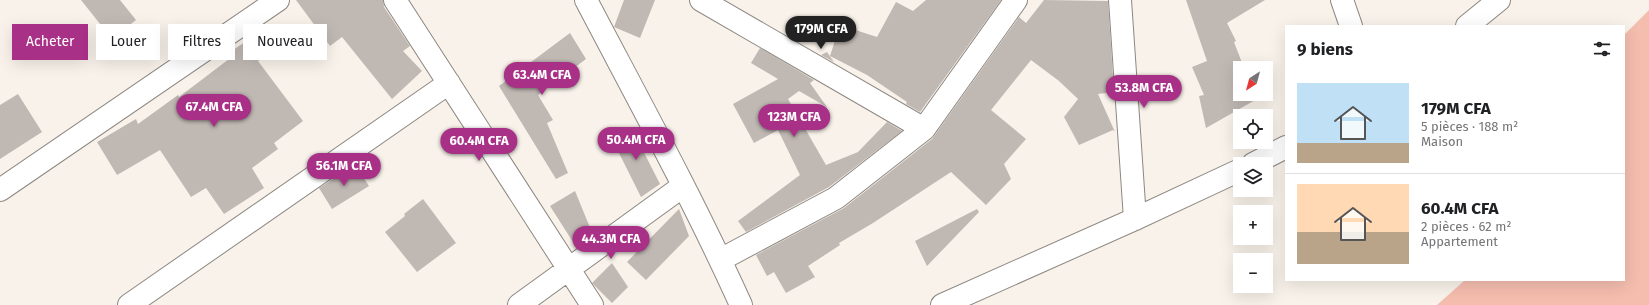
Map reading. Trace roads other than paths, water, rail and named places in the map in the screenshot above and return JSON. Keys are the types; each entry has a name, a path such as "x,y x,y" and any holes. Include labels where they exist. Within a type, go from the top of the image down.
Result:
{"street":[{"path":"0,190 278,0"},
{"path":"395,0 592,305"},
{"path":"586,0 683,186 741,305"},
{"path":"701,0 924,129"},
{"path":"720,260 836,198 924,129 1016,0"},
{"path":"1120,0 1134,219"},
{"path":"1342,0 1351,25"},
{"path":"1468,25 1498,0"},
{"path":"130,305 449,83"},
{"path":"1267,157 1285,148"},
{"path":"942,305 1233,173"},
{"path":"519,305 683,186"}]}
